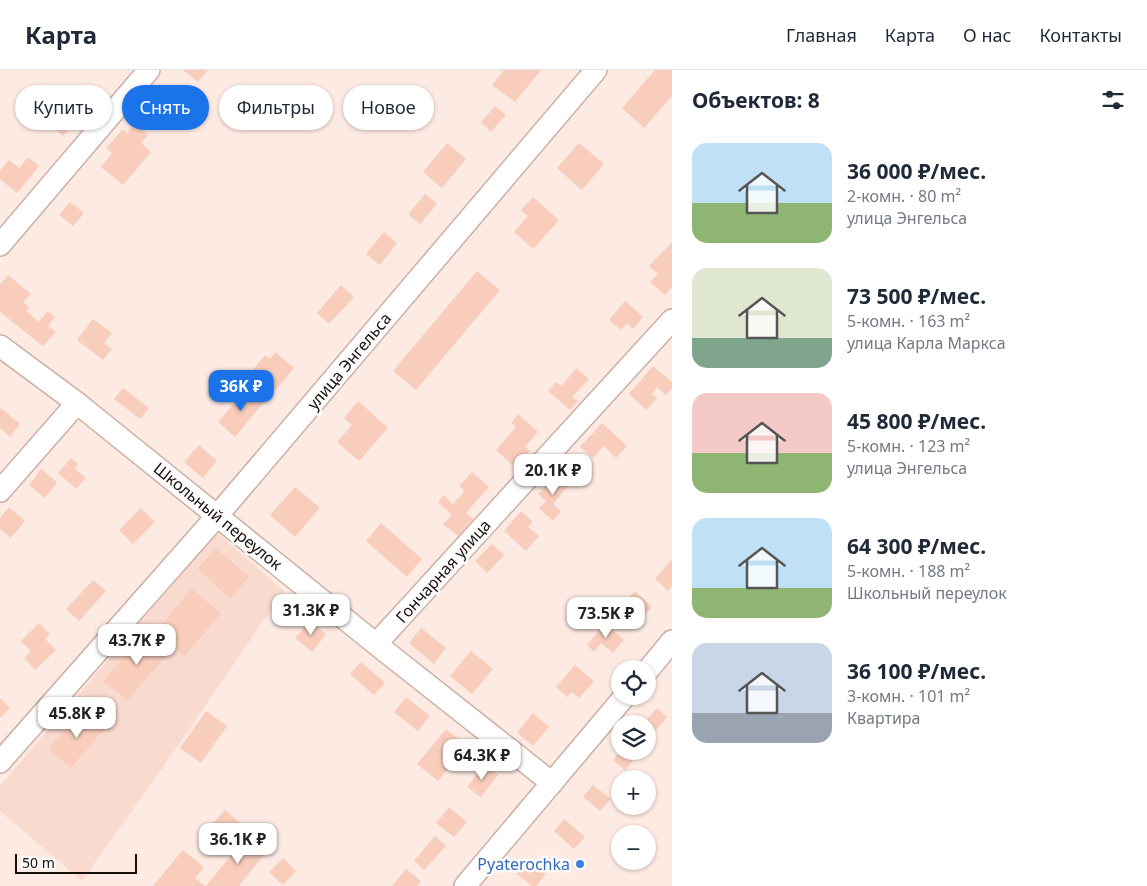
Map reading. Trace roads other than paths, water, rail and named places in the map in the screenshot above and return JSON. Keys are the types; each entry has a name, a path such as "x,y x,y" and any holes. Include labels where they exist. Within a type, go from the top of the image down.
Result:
{"street":[{"path":"0,244 149,70"},
{"name":"улица Энгельса","path":"0,762 217,516 596,70"},
{"name":"Гончарная улица","path":"376,644 672,320"},
{"name":"Школьный переулок","path":"0,346 77,403 552,783"},
{"path":"0,491 77,403"},
{"path":"656,660 672,641"},
{"path":"465,886 617,705"}],"place":[{"name":"Pyaterochka","path":"580,864"}]}
